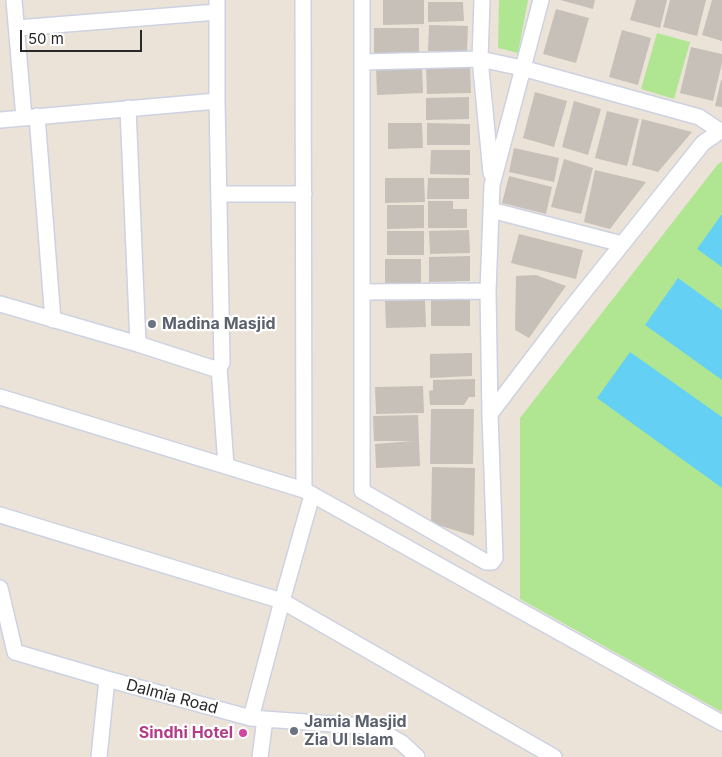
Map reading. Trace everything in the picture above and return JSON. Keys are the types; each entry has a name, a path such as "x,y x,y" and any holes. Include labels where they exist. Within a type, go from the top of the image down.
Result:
{"street":[{"path":"14,0 30,117 53,320"},
{"path":"260,757 258,718 282,600 308,493 303,0"},
{"path":"362,0 362,491 486,562 492,562 495,558 488,292 492,185 480,59 482,0"},
{"path":"492,185 540,0"},
{"path":"17,28 217,6 222,363 219,367 226,466"},
{"path":"363,62 480,59 522,68 699,117 721,130 703,143 490,414"},
{"path":"0,120 217,100"},
{"path":"128,108 138,344"},
{"path":"219,194 304,194"},
{"path":"491,210 622,244"},
{"path":"363,292 488,292"},
{"path":"0,304 138,344 212,368 219,367"},
{"path":"0,397 308,493 722,723"},
{"path":"0,515 282,600 554,757"},
{"name":"Dalmia Road","path":"0,588 8,652 107,680 258,718 374,727 402,743 417,757"},
{"path":"99,757 107,680"}],"green space":[{"path":"499,0 528,0 518,53 498,48"},
{"path":"657,33 690,42 674,99 641,89"},
{"path":"722,162 722,712 520,599 520,418 718,164"}],"water":[{"path":"722,214 722,267 697,249"},
{"path":"678,278 722,310 722,380 645,325"},
{"path":"630,352 722,417 722,488 597,398"}],"building":[{"path":"383,0 424,0 424,24 383,25"},
{"path":"560,0 595,0 593,9"},
{"path":"636,0 667,0 660,28 630,20"},
{"path":"670,0 706,0 697,36 663,27"},
{"path":"712,0 722,0 722,41 702,35"},
{"path":"428,2 463,2 464,21 428,22"},
{"path":"556,9 589,18 576,63 543,54"},
{"path":"429,25 468,26 467,51 428,51"},
{"path":"374,28 419,28 419,53 374,54"},
{"path":"622,30 651,38 638,85 609,77"},
{"path":"691,47 722,54 722,63 713,101 680,93"},
{"path":"470,65 471,93 427,94 426,67"},
{"path":"422,66 423,93 377,95 376,68"},
{"path":"722,80 722,107 715,106"},
{"path":"535,92 567,101 554,147 523,138"},
{"path":"469,97 469,119 426,120 426,98"},
{"path":"574,101 601,109 588,155 562,147"},
{"path":"607,111 639,119 627,166 595,158"},
{"path":"642,119 692,132 658,172 632,165"},
{"path":"388,123 422,123 423,148 388,149"},
{"path":"427,123 470,124 470,145 427,145"},
{"path":"514,148 559,158 554,182 509,172"},
{"path":"431,150 470,150 470,175 430,174"},
{"path":"564,159 593,168 581,214 551,207"},
{"path":"595,170 646,182 610,229 584,222"},
{"path":"509,176 552,187 546,214 502,203"},
{"path":"385,178 424,178 425,202 385,203"},
{"path":"428,178 469,178 469,199 427,199"},
{"path":"428,201 453,201 453,209 467,209 467,228 428,228"},
{"path":"387,205 424,205 424,228 387,229"},
{"path":"469,230 470,253 430,254 429,231"},
{"path":"387,231 424,231 424,255 387,255"},
{"path":"519,234 583,250 576,279 511,263"},
{"path":"470,256 470,281 429,282 429,257"},
{"path":"385,259 421,259 421,284 385,284"},
{"path":"536,275 566,286 529,338 515,330 516,276"},
{"path":"425,300 426,327 386,328 385,301"},
{"path":"431,300 470,300 470,326 431,326"},
{"path":"472,353 472,376 430,378 430,354"},
{"path":"475,379 475,397 469,397 464,405 430,405 429,391 433,390 433,380"},
{"path":"423,386 424,413 376,414 375,387"},
{"path":"431,409 474,409 473,464 430,464"},
{"path":"418,415 420,466 376,468 375,444 413,441 374,441 373,416"},
{"path":"432,467 475,468 474,536 431,523"}],"place":[{"name":"Madina Masjid","path":"152,324"},
{"name":"Jamia Masjid Zia Ul Islam","path":"294,731"},
{"name":"Sindhi Hotel","path":"243,733"}]}
